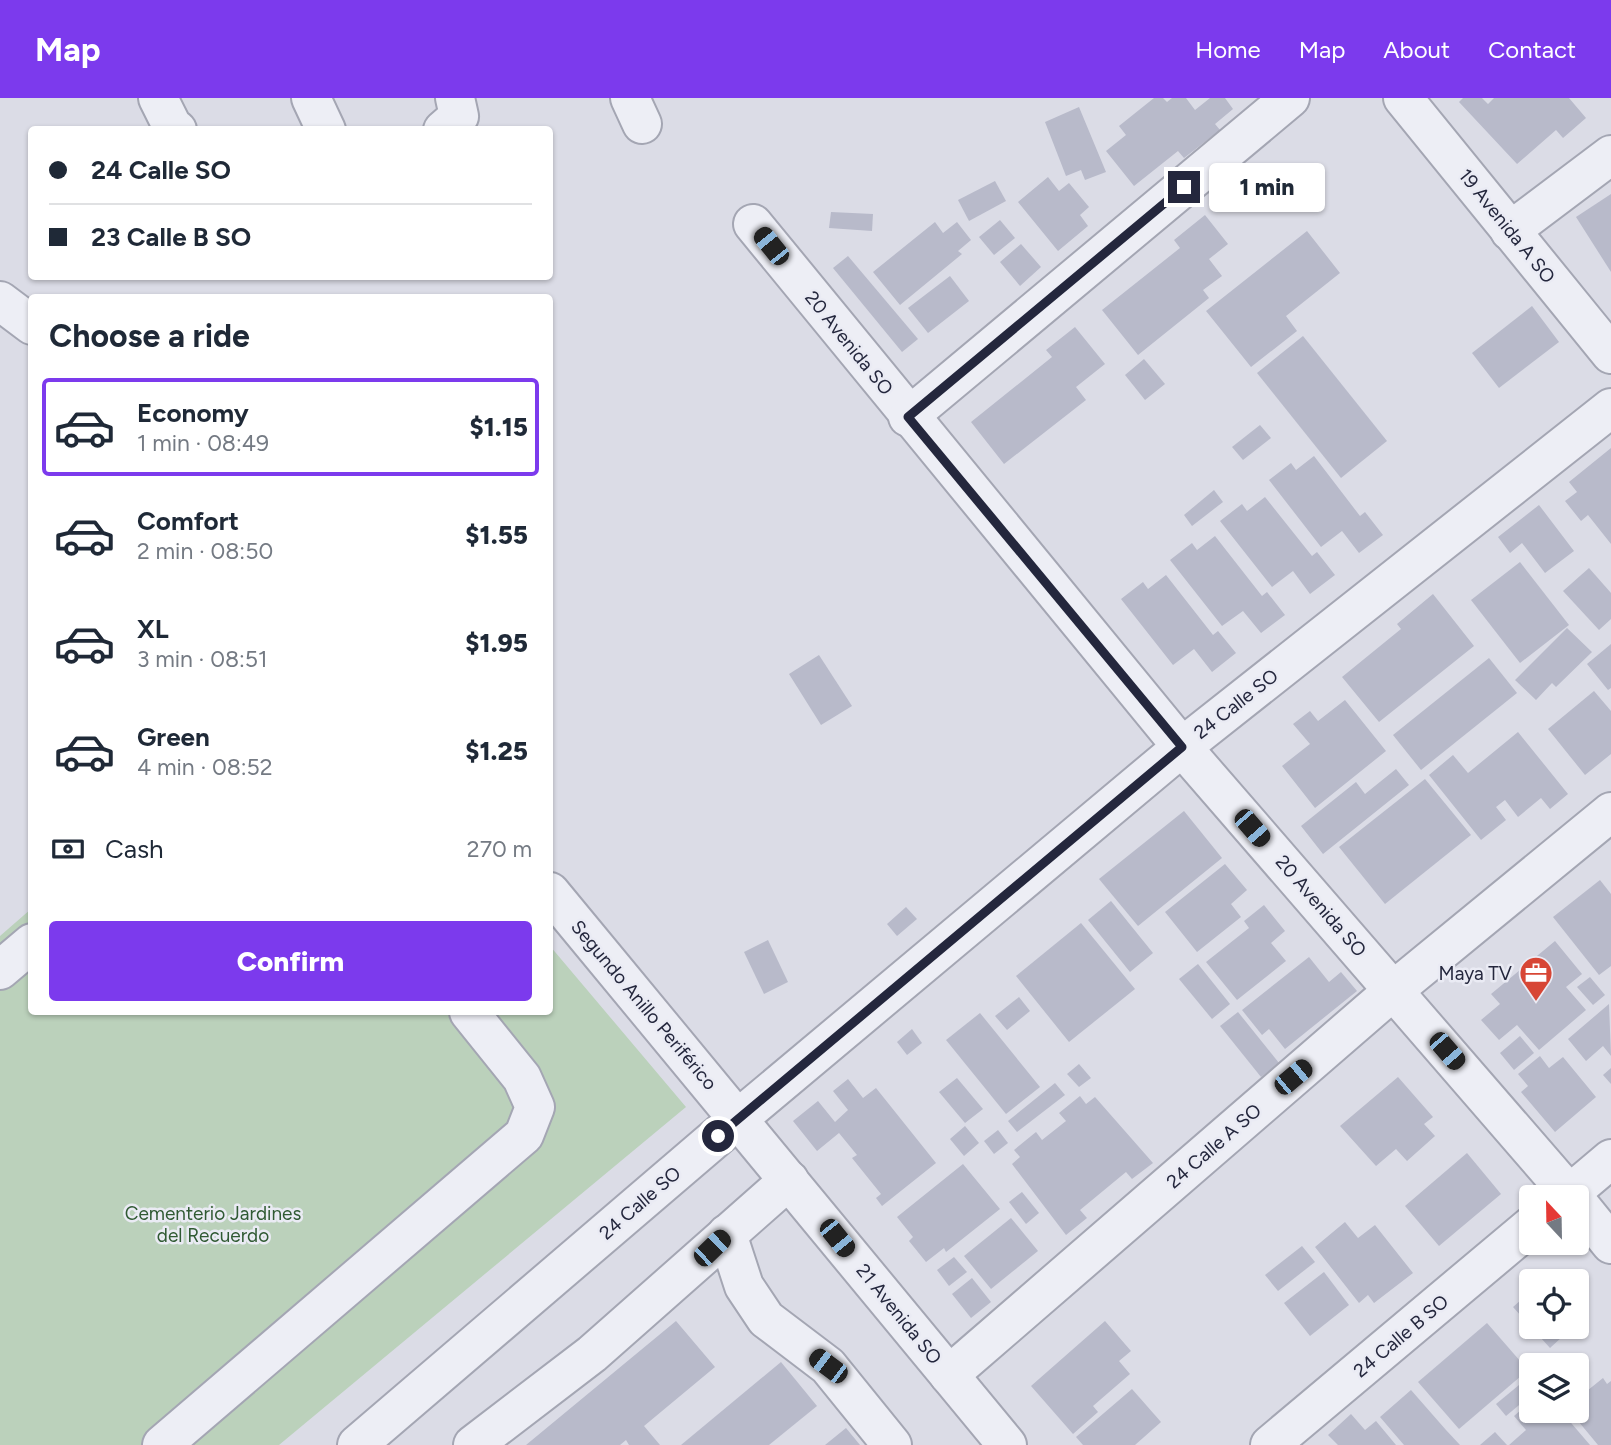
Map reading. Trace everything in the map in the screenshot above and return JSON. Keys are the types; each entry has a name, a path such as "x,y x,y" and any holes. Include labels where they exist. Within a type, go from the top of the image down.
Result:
{"street":[{"path":"158,98 172,126"},
{"path":"311,98 324,126"},
{"path":"448,126 459,116 454,98"},
{"path":"908,417 1290,98"},
{"name":"19 Avenida A SO","path":"1403,98 1611,354"},
{"path":"1510,231 1611,155"},
{"name":"20 Avenida SO","path":"753,224 908,417 1182,747 1395,990 1560,1185"},
{"path":"0,301 28,322"},
{"name":"24 Calle SO","path":"357,1445 739,1118 1182,747 1611,408"},
{"name":"24 Calle A SO","path":"949,1375 1395,990 1611,812"},
{"name":"Segundo Anillo Periférico","path":"553,896 739,1118"},
{"path":"0,970 28,946"},
{"path":"162,1445 524,1135 535,1107 522,1078 471,1015"},
{"name":"21 Avenida SO","path":"739,1118 1007,1445"},
{"path":"1584,1185 1611,1159"},
{"path":"473,1445 592,1354 789,1180"},
{"name":"20 Avenida SO","path":"1589,1219 1611,1244"},
{"path":"727,1234 744,1286 766,1319 828,1366 892,1445"},
{"name":"24 Calle B SO","path":"1270,1445 1519,1236"}],"green space":[{"name":"Cementerio Jardines del Recuerdo","path":"28,912 28,1015 553,1015 553,950 686,1107 279,1445 0,1445 0,936"}],"building":[{"path":"1154,98 1163,98 1167,102 1172,98 1186,98 1195,110 1210,98 1225,98 1233,109 1215,124 1220,130 1184,158 1178,151 1134,186 1106,151 1126,135 1119,126"},
{"path":"1463,98 1482,98 1488,104 1494,98 1569,98 1586,118 1563,138 1556,130 1517,164 1459,102"},
{"path":"1079,107 1106,172 1085,180 1081,170 1066,176 1045,122"},
{"path":"1048,177 1059,191 1069,183 1089,207 1080,215 1088,226 1058,251 1018,202"},
{"path":"995,181 1006,201 969,221 958,200"},
{"path":"1611,194 1611,272 1576,217"},
{"path":"831,212 873,214 872,231 829,228"},
{"path":"1205,215 1228,244 1209,259 1222,276 1203,290 1209,298 1138,355 1102,310 1180,248 1174,240"},
{"path":"1000,220 1015,238 994,255 979,237"},
{"path":"935,222 943,233 957,222 971,240 958,251 962,254 900,305 873,272"},
{"path":"1307,231 1340,273 1286,316 1297,331 1251,367 1206,311"},
{"path":"1021,244 1041,267 1020,286 1000,262"},
{"path":"848,256 918,339 902,352 833,268"},
{"path":"950,276 969,301 928,333 908,308"},
{"path":"1532,306 1559,342 1499,388 1472,353"},
{"path":"1075,327 1105,364 1076,387 1086,400 1004,464 971,422 1052,357 1046,350"},
{"path":"1303,336 1387,441 1341,478 1257,373"},
{"path":"1144,359 1165,384 1145,400 1125,375"},
{"path":"1260,425 1271,438 1243,460 1232,447"},
{"path":"1611,448 1611,544 1588,515 1581,521 1565,501 1577,492 1569,482"},
{"path":"1314,456 1360,516 1365,512 1383,535 1359,553 1342,531 1321,547 1269,480 1291,463 1296,470"},
{"path":"1214,490 1223,502 1192,526 1184,515"},
{"path":"1265,497 1312,556 1317,552 1335,575 1310,594 1293,571 1272,587 1220,521 1242,504 1247,511"},
{"path":"1539,505 1574,551 1545,573 1522,543 1510,553 1498,537"},
{"path":"1215,536 1262,596 1267,592 1285,615 1261,633 1243,611 1222,626 1170,560 1192,543 1197,550"},
{"path":"1520,562 1569,625 1520,663 1471,600"},
{"path":"1589,568 1611,593 1611,619 1599,630 1563,591"},
{"path":"1166,575 1213,635 1218,631 1236,653 1212,672 1194,649 1173,665 1121,599 1143,582 1148,589"},
{"path":"1433,594 1474,646 1379,722 1342,677 1401,629 1397,624"},
{"path":"1567,628 1592,652 1556,687 1552,683 1536,700 1515,680"},
{"path":"1611,644 1611,688 1608,690 1587,664"},
{"path":"819,655 852,706 821,725 789,674"},
{"path":"1489,658 1517,693 1421,770 1393,735"},
{"path":"1594,691 1611,711 1611,754 1585,775 1548,729"},
{"path":"1345,700 1386,751 1315,808 1282,766 1310,744 1293,724 1310,711 1318,721"},
{"path":"1518,732 1568,794 1550,809 1541,798 1518,817 1505,800 1496,807 1506,820 1481,840 1429,775 1453,755 1468,773"},
{"path":"1396,769 1409,785 1323,854 1301,826 1356,782 1365,794"},
{"path":"1425,779 1471,835 1385,904 1339,847"},
{"path":"1184,811 1222,858 1138,926 1099,879"},
{"path":"1225,864 1247,890 1231,904 1241,917 1197,952 1165,912"},
{"path":"1600,880 1611,894 1611,966 1599,975 1553,917"},
{"path":"1111,901 1153,953 1130,972 1088,920"},
{"path":"1264,905 1285,931 1271,943 1286,961 1237,1000 1206,962 1249,928 1244,921"},
{"path":"906,907 917,919 897,936 887,924"},
{"path":"1081,923 1135,989 1069,1042 1016,976"},
{"path":"768,940 788,982 764,994 744,952"},
{"path":"1555,941 1582,974 1566,987 1586,1010 1539,1050 1517,1025 1499,1040 1481,1020 1500,1004 1491,994"},
{"path":"1309,957 1329,982 1341,972 1357,991 1285,1049 1269,1029 1262,1035 1242,1010"},
{"path":"1198,964 1230,1004 1212,1019 1179,979"},
{"path":"1590,977 1605,995 1593,1005 1577,987"},
{"path":"1019,997 1030,1011 1007,1030 995,1016"},
{"path":"1609,1004 1611,1056 1603,1046 1586,1061 1568,1039"},
{"path":"1238,1012 1279,1063 1261,1077 1220,1026"},
{"path":"980,1013 1040,1087 1006,1114 946,1040"},
{"path":"912,1029 922,1043 907,1055 897,1042"},
{"path":"1520,1036 1534,1053 1514,1070 1500,1053"},
{"path":"1540,1056 1549,1068 1563,1057 1596,1097 1555,1132 1521,1092 1528,1086 1518,1074"},
{"path":"1079,1064 1091,1078 1079,1087 1067,1074"},
{"path":"1611,1068 1611,1084 1603,1075"},
{"path":"1398,1077 1433,1117 1424,1124 1435,1136 1407,1161 1396,1149 1376,1166 1340,1126"},
{"path":"957,1078 983,1109 965,1123 939,1092"},
{"path":"848,1079 863,1098 876,1088 936,1163 882,1206 876,1198 881,1194 852,1158 857,1155 839,1133 817,1151 793,1121 818,1101 835,1122 848,1110 833,1091"},
{"path":"1055,1083 1065,1095 1017,1132 1008,1121"},
{"path":"1080,1096 1086,1104 1095,1097 1153,1163 1132,1179 1126,1172 1080,1210 1087,1218 1066,1235 1012,1164 1020,1157 1014,1150 1036,1132 1042,1140 1066,1121 1059,1113"},
{"path":"965,1126 979,1143 964,1156 950,1139"},
{"path":"998,1130 1008,1143 994,1154 984,1141"},
{"path":"1467,1153 1501,1194 1439,1246 1405,1206"},
{"path":"963,1164 1000,1209 946,1252 944,1248 926,1262 909,1241 913,1237 897,1217"},
{"path":"1022,1192 1039,1213 1026,1224 1009,1202"},
{"path":"1011,1218 1038,1251 991,1289 964,1256"},
{"path":"1345,1222 1358,1238 1375,1225 1413,1273 1374,1303 1368,1295 1359,1303 1315,1247"},
{"path":"1302,1246 1315,1262 1278,1291 1265,1275"},
{"path":"954,1257 967,1272 949,1286 937,1270"},
{"path":"1324,1272 1349,1305 1310,1336 1284,1303"},
{"path":"972,1278 991,1302 971,1318 952,1294"},
{"path":"1519,1302 1519,1314 1513,1307"},
{"path":"676,1321 715,1367 644,1426 660,1445 629,1445 626,1440 620,1445 526,1445"},
{"path":"1105,1321 1131,1351 1119,1361 1130,1374 1093,1406 1098,1412 1073,1434 1031,1386"},
{"path":"1487,1323 1519,1360 1519,1378 1459,1429 1418,1382"},
{"path":"1542,1339 1560,1339 1550,1348"},
{"path":"781,1362 817,1406 769,1445 681,1445"},
{"path":"1603,1378 1607,1384 1611,1381 1611,1445 1598,1445 1580,1423 1589,1423 1589,1389"},
{"path":"1519,1385 1519,1405 1506,1416 1496,1404"},
{"path":"1132,1389 1161,1422 1135,1445 1083,1445 1076,1437"},
{"path":"1411,1390 1460,1445 1404,1445 1380,1417"},
{"path":"1351,1414 1365,1430 1376,1421 1396,1445 1338,1445 1328,1435"},
{"path":"1520,1423 1571,1423 1590,1445 1509,1445 1526,1430"},
{"path":"846,1428 860,1445 825,1445"},
{"path":"1495,1432 1507,1445 1480,1445"}],"place":[{"name":"Maya TV","path":"1536,1003"}],"route":[{"path":"718,1136 1182,747 908,417 1184,187"}]}
